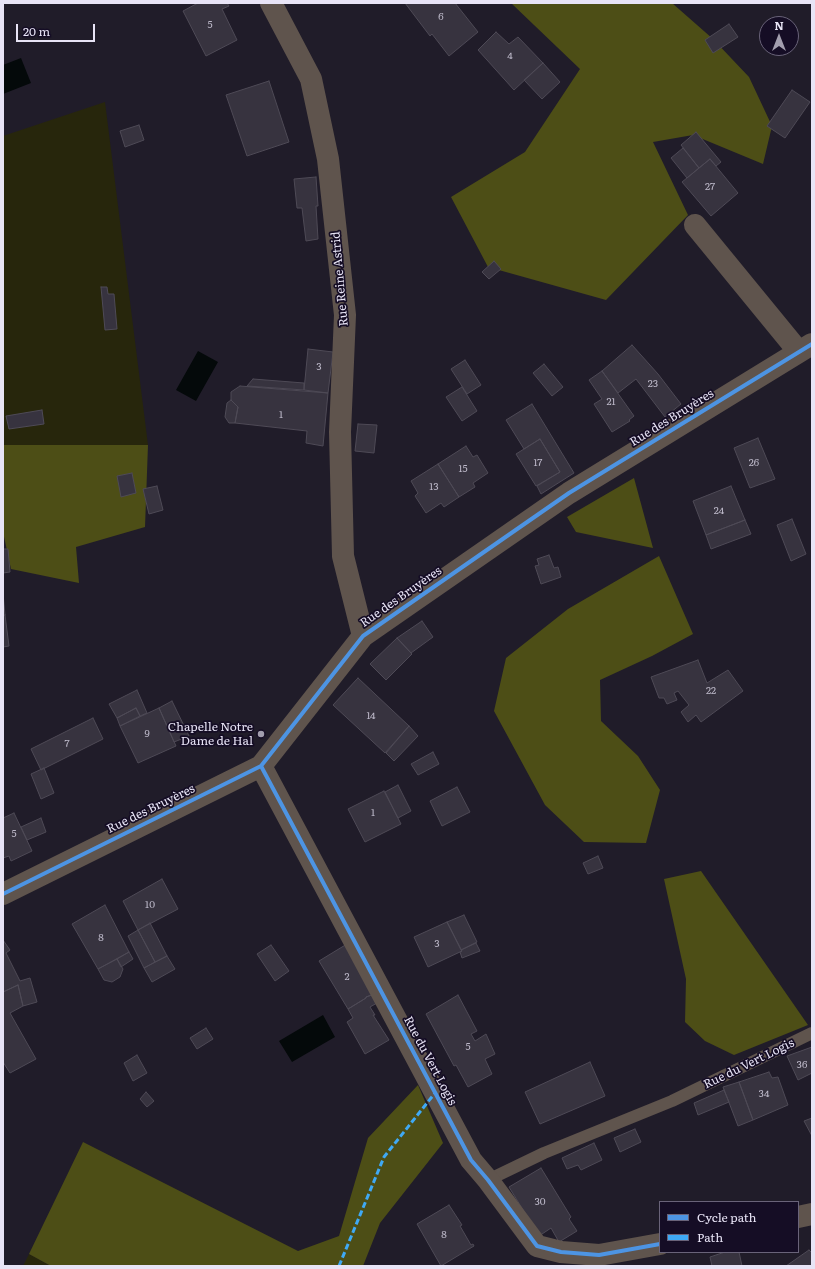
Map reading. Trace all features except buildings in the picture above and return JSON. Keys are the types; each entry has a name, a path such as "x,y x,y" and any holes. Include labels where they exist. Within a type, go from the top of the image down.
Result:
{"street":[{"name":"Rue Reine Astrid","path":"271,3 311,79 328,159 345,315 340,432 343,556 362,636"},
{"name":"Rue des Bruyères","path":"3,894 261,766 362,636 569,493 806,348 695,225"},
{"name":"Rue du Vert Logis","path":"261,766 471,1160 488,1180 537,1246 555,1259 599,1255 659,1244"},
{"path":"799,1217 812,1214"}],"lane":[{"name":"Rue du Vert Logis","path":"488,1180 544,1153 672,1101 812,1033"}],"shaded area":[{"path":"511,3 672,3 713,39 749,77 772,126 763,164 693,135 653,142 688,215 606,300 488,267 451,197 525,152 580,69"},
{"path":"21,58 31,83 3,94 3,65"},
{"path":"105,102 148,445 3,445 3,136"},
{"path":"198,351 218,362 196,401 176,390"},
{"path":"3,445 148,445 145,527 76,547 79,583 11,569 3,532"},
{"path":"634,478 653,548 576,532 567,517"},
{"path":"659,556 693,634 652,656 600,680 601,721 638,756 660,790 646,843 584,842 545,805 494,711 506,658 568,609"},
{"path":"701,871 808,1025 734,1055 705,1041 685,1022 686,979 664,879"},
{"path":"323,1015 335,1037 292,1062 279,1041"},
{"path":"418,1085 443,1143 380,1223 363,1266 51,1266 29,1254 83,1142 298,1251 339,1236 368,1138"},
{"path":"29,1254 51,1266 23,1266"}],"marked path":[{"path":"339,1266 384,1157 435,1093"}],"cycle path":[{"path":"3,894 261,766 363,636 569,493 812,344"},
{"path":"261,766 471,1160 488,1180 537,1246 561,1252 599,1255 659,1244"}],"place":[{"name":"Chapelle Notre Dame de Hal","path":"261,734"}]}
